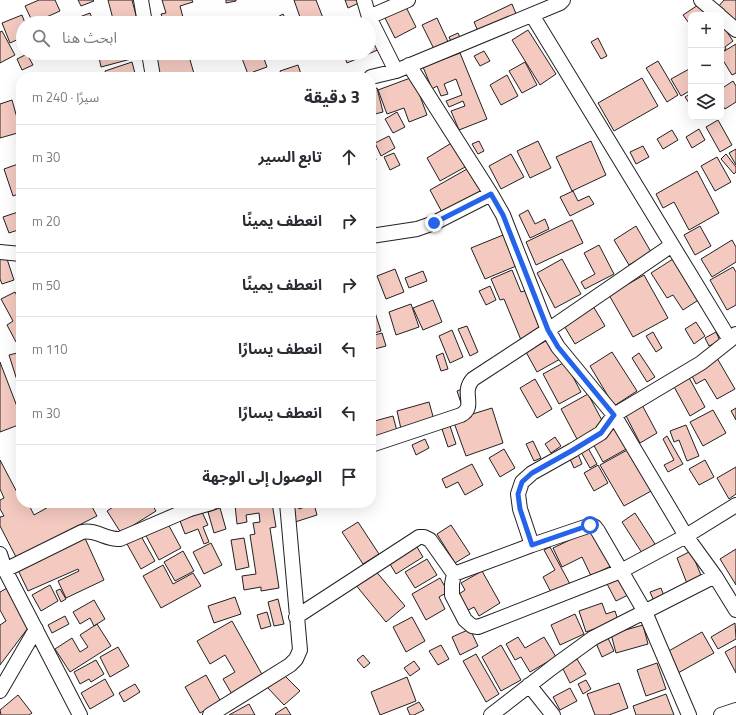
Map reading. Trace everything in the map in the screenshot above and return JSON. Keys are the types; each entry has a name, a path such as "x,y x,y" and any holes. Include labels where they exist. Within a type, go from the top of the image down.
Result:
{"street":[{"path":"141,0 144,16"},
{"path":"364,0 369,16"},
{"path":"371,16 408,0"},
{"path":"376,76 403,68 560,4 563,0"},
{"path":"701,0 715,12"},
{"path":"532,15 672,245 733,337 701,363 614,415 601,433 532,473 522,482 518,494 520,509 532,545"},
{"path":"724,20 736,30"},
{"path":"376,28 491,194 503,215 548,330 558,347 614,415 686,536 735,607"},
{"path":"150,60 152,72"},
{"path":"376,235 417,229 434,223 491,194"},
{"path":"376,443 466,413 469,404 467,388 468,384 473,379 548,330 672,245"},
{"path":"0,252 16,254"},
{"path":"296,617 419,537 424,537 430,540 454,574 452,594 465,620 472,626 478,627 621,571 686,536 736,505"},
{"path":"5,570 82,532 90,530 112,540 120,539 194,508"},
{"path":"210,715 290,665 296,659 300,650 287,508"},
{"path":"454,574 590,525 595,527 645,612 689,715"},
{"path":"0,554 5,570 80,715"},
{"path":"496,713 529,685 593,638 715,576"},
{"path":"1,687 36,629"},
{"path":"529,685 553,715"},
{"path":"721,715 736,710"}],"building":[{"path":"39,0 55,0 60,11 49,16 30,16 25,6"},
{"path":"78,0 93,0 94,1 81,6"},
{"path":"108,0 132,0 136,16 112,16"},
{"path":"162,0 192,0 193,2 180,6 183,16 162,16 161,14 166,13"},
{"path":"226,0 236,0 236,1 226,3"},
{"path":"294,0 316,0 322,16 300,16"},
{"path":"345,0 360,0 361,2 348,8"},
{"path":"724,0 736,0 736,23 724,12 718,7"},
{"path":"404,3 416,27 395,38 383,14"},
{"path":"701,3 708,12 688,12 688,22 683,15"},
{"path":"512,4 519,21 481,38 474,22"},
{"path":"90,13 91,16 82,16"},
{"path":"16,17 16,40 10,43 2,23"},
{"path":"437,18 450,46 436,53 422,25"},
{"path":"724,28 733,41 725,47 726,49 724,51"},
{"path":"528,30 556,74 540,85 512,40"},
{"path":"2,31 15,55 0,63 0,32"},
{"path":"458,33 462,42 453,46 449,37"},
{"path":"598,38 607,56 601,59 591,42"},
{"path":"376,40 380,49 376,51"},
{"path":"736,44 736,73 732,75 724,62 724,51"},
{"path":"484,51 490,61 480,66 474,56"},
{"path":"460,53 487,119 459,130 451,111 465,106 463,101 449,107 446,101 462,95 456,79 444,84 448,94 441,96 437,86 432,89 423,67"},
{"path":"17,60 30,60 33,65 22,70"},
{"path":"100,60 127,60 101,67"},
{"path":"190,60 194,72 155,72 152,61"},
{"path":"243,60 264,60 267,67 253,72 247,72"},
{"path":"346,60 354,60 347,63"},
{"path":"658,61 678,95 667,102 646,68"},
{"path":"132,62 135,72 105,72"},
{"path":"525,62 537,85 522,93 509,71"},
{"path":"298,65 300,72 280,72"},
{"path":"688,70 688,92 681,96 671,79"},
{"path":"507,75 518,96 501,105 490,85"},
{"path":"413,77 427,115 409,122 404,108 387,114 378,90"},
{"path":"642,78 658,106 614,131 598,103"},
{"path":"733,81 736,86 736,102 725,109 724,108 724,87"},
{"path":"376,88 383,112 376,114"},
{"path":"12,100 16,114 16,133 0,138 0,104"},
{"path":"397,112 405,127 393,133 385,119"},
{"path":"718,120 732,145 720,152 706,127"},
{"path":"699,129 705,140 692,148 686,137"},
{"path":"672,130 678,140 663,149 657,139"},
{"path":"389,136 395,148 381,156 376,142"},
{"path":"479,141 484,151 478,154 472,144"},
{"path":"538,141 551,168 530,178 517,151"},
{"path":"591,141 606,175 572,191 556,157"},
{"path":"453,142 467,166 440,181 427,158"},
{"path":"643,146 649,157 636,164 630,152"},
{"path":"736,149 736,165 729,153"},
{"path":"394,153 400,165 390,170 384,157"},
{"path":"511,154 524,177 501,189 489,166"},
{"path":"726,154 736,167 736,172 734,174 721,159"},
{"path":"717,157 731,182 715,191 701,166"},
{"path":"16,165 16,195 13,196 4,169"},
{"path":"467,169 481,192 443,214 430,190"},
{"path":"697,171 719,213 689,230 674,202 663,208 656,194"},
{"path":"573,191 578,201 589,196 594,204 570,216 560,197"},
{"path":"528,210 535,224 545,219 549,229 530,238 519,215"},
{"path":"16,213 16,231 9,233 3,217"},
{"path":"572,220 583,243 536,265 526,242"},
{"path":"636,226 651,252 629,265 614,240"},
{"path":"700,226 711,246 695,255 684,235"},
{"path":"508,233 521,264 485,279 471,248"},
{"path":"732,240 736,247 736,262 712,277 701,259"},
{"path":"599,245 614,274 585,289 581,282 595,274 584,253"},
{"path":"5,253 14,280 2,284 0,279 0,255"},
{"path":"562,259 581,294 555,308 537,273"},
{"path":"673,259 700,299 683,310 673,295 667,298 651,273"},
{"path":"733,267 736,272 736,305 727,310 710,280"},
{"path":"395,269 404,292 386,299 377,276"},
{"path":"512,270 521,292 527,290 544,330 521,340 504,299 500,300 491,279"},
{"path":"423,271 427,281 409,288 405,278"},
{"path":"644,275 668,318 633,337 609,295"},
{"path":"490,286 496,300 486,305 479,291"},
{"path":"15,292 16,294 16,342 7,325 13,321 1,299"},
{"path":"433,300 442,322 423,330 413,308"},
{"path":"411,304 419,327 396,335 389,312"},
{"path":"593,306 605,326 575,344 563,324"},
{"path":"376,316 381,331 376,332"},
{"path":"696,322 705,336 694,344 685,329"},
{"path":"467,326 478,352 470,356 458,329"},
{"path":"452,330 463,357 450,363 439,336"},
{"path":"653,332 662,348 656,352 646,336"},
{"path":"716,332 720,341 709,346 705,338"},
{"path":"382,333 386,346 376,349 376,335"},
{"path":"551,338 562,358 537,372 526,352"},
{"path":"612,352 637,391 614,406 590,366"},
{"path":"16,353 16,377 9,355"},
{"path":"443,353 448,369 441,371 436,356"},
{"path":"639,353 655,377 647,382 632,358"},
{"path":"717,358 735,389 717,399 705,379 696,384 691,374"},
{"path":"0,362 16,404 16,426 0,432"},
{"path":"565,362 581,392 559,404 543,374"},
{"path":"687,374 705,407 690,416 672,383"},
{"path":"535,379 552,409 537,418 520,388"},
{"path":"465,388 462,406 457,391"},
{"path":"588,394 605,426 578,441 561,409"},
{"path":"429,402 434,420 401,429 397,411"},
{"path":"641,403 657,433 640,443 624,412"},
{"path":"492,408 503,443 466,456 453,420"},
{"path":"736,408 736,420 731,411"},
{"path":"713,410 726,433 703,446 690,422"},
{"path":"393,416 397,431 376,437 376,421"},
{"path":"686,425 699,456 687,461 679,440 674,442 670,431"},
{"path":"450,426 456,444 448,447 442,429"},
{"path":"616,427 628,448 603,462 592,442"},
{"path":"667,436 683,464 668,472 664,465 674,460 663,439"},
{"path":"555,437 561,446 551,453 545,444"},
{"path":"425,439 429,448 416,455 412,445"},
{"path":"533,441 541,458 534,461 526,444"},
{"path":"588,448 597,464 590,468 581,452"},
{"path":"504,449 515,468 500,477 489,458"},
{"path":"629,449 653,490 624,506 600,465"},
{"path":"578,454 582,464 574,468 570,459"},
{"path":"0,460 16,490 16,508 30,508 34,515 47,508 93,508 97,516 16,557 0,526 0,517 4,516 0,509 0,500 4,498 0,489"},
{"path":"705,460 714,477 699,485 689,469"},
{"path":"472,464 483,485 465,495 458,482 446,488 442,479"},
{"path":"598,465 608,483 594,491 584,473"},
{"path":"736,467 736,494 729,499 717,478"},
{"path":"112,508 154,508 156,511 121,533 107,511"},
{"path":"220,508 226,529 214,533 208,512"},
{"path":"235,508 273,508 276,527 270,528 279,588 261,591 261,587 244,590 242,576 256,574 250,535 255,534 253,523 260,522 259,513 246,515 247,522 237,524"},
{"path":"289,508 315,508 317,515 292,523"},
{"path":"202,512 208,525 203,527 209,542 204,544 198,529 185,534 180,521"},
{"path":"635,513 655,544 642,553 622,522"},
{"path":"167,522 181,548 159,560 145,534"},
{"path":"358,522 379,554 363,564 342,532"},
{"path":"451,525 470,554 455,563 437,534"},
{"path":"593,529 611,566 591,576 582,557 562,567 553,548"},
{"path":"84,536 104,580 66,598 58,581 79,571 78,569 28,591 17,568"},
{"path":"141,536 155,561 141,569 127,544"},
{"path":"244,538 249,567 236,570 231,540"},
{"path":"414,542 423,557 396,574 387,559"},
{"path":"211,543 222,565 204,574 193,552"},
{"path":"550,547 570,584 552,594 543,577 555,570 544,550"},
{"path":"736,549 736,585 720,559"},
{"path":"183,551 194,571 175,581 164,562"},
{"path":"691,551 703,580 688,586 677,558"},
{"path":"427,559 437,575 415,588 405,572"},
{"path":"163,565 173,584 193,573 201,586 161,608 143,576"},
{"path":"374,569 405,606 386,622 355,584"},
{"path":"482,571 500,603 479,616 474,607 465,612 456,596 465,590 461,583"},
{"path":"622,574 632,593 616,601 606,582"},
{"path":"440,578 448,592 439,597 445,609 426,620 412,594"},
{"path":"50,585 58,601 41,611 32,595"},
{"path":"9,587 31,624 0,665 0,625 6,621 0,610 0,592"},
{"path":"661,588 664,596 654,601 650,592"},
{"path":"60,589 66,599 61,602 56,591"},
{"path":"235,597 241,614 214,623 208,606"},
{"path":"278,599 284,624 274,626 268,602"},
{"path":"94,600 105,619 94,626 90,618 80,624 73,612"},
{"path":"602,603 606,614 615,611 618,620 586,632 579,611"},
{"path":"267,612 271,626 261,629 257,615"},
{"path":"575,614 584,634 560,645 551,625"},
{"path":"65,616 69,624 52,633 48,625"},
{"path":"412,617 425,641 406,652 393,627"},
{"path":"232,621 264,678 233,696 223,679 235,672 225,655 210,664 197,641"},
{"path":"735,623 736,639 718,649 711,637"},
{"path":"97,624 111,646 70,672 55,649 72,638 80,652 88,647 80,635"},
{"path":"643,625 648,644 616,653 611,634"},
{"path":"470,629 478,646 460,655 452,637"},
{"path":"702,632 714,653 678,673 667,652"},
{"path":"518,637 525,648 544,637 556,657 530,672 521,657 515,660 506,644"},
{"path":"608,638 614,651 602,657 596,643"},
{"path":"441,645 449,659 438,665 429,651"},
{"path":"501,645 521,680 501,691 482,657"},
{"path":"736,646 736,673 725,652"},
{"path":"118,647 129,666 110,677 100,657"},
{"path":"476,654 499,694 486,702 463,661"},
{"path":"363,655 370,663 364,668 357,660"},
{"path":"577,659 586,674 570,683 562,667"},
{"path":"96,660 104,674 91,682 89,679 80,684 74,672"},
{"path":"414,661 420,669 410,676 404,668"},
{"path":"657,663 666,689 646,696 637,670"},
{"path":"282,673 300,691 284,705 267,687"},
{"path":"206,675 221,702 200,713 185,687"},
{"path":"407,677 416,701 380,715 371,692"},
{"path":"105,679 114,695 90,709 81,693"},
{"path":"586,680 591,689 583,694 578,684"},
{"path":"619,683 628,708 609,715 595,715 587,694"},
{"path":"135,684 140,692 124,702 119,693"},
{"path":"570,688 577,701 560,710 553,697"},
{"path":"666,694 674,715 636,715 633,706"},
{"path":"18,695 32,713 29,715 1,715 0,710"},
{"path":"419,702 424,710 414,715 410,715 407,708"},
{"path":"249,704 255,715 229,715"},
{"path":"286,707 291,715 275,714"}],"route":[{"path":"434,223 491,194 503,215 548,330 558,347 614,415 601,433 532,473 522,482 518,494 520,509 532,545 590,525"}]}
